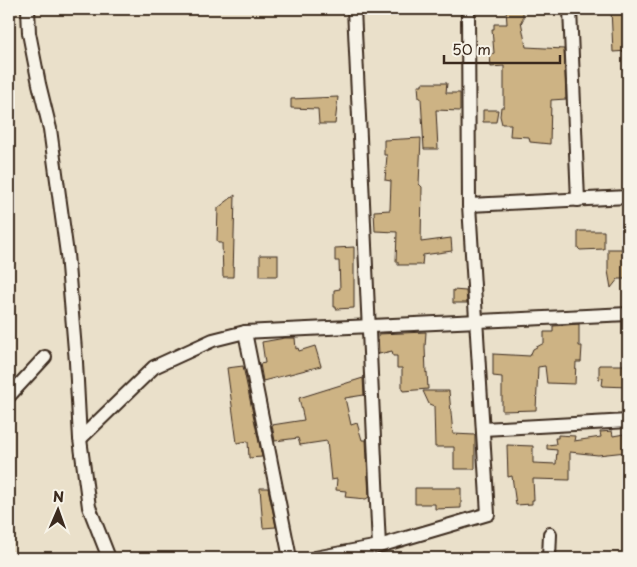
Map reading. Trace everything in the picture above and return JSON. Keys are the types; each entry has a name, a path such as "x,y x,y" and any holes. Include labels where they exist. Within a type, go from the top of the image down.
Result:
{"street":[{"path":"28,9 29,33 38,84 50,129 67,254 80,439 90,507 109,558"},
{"path":"354,9 379,546"},
{"path":"315,558 379,546 488,514 469,204 468,9"},
{"path":"570,9 578,200"},
{"path":"469,204 628,197"},
{"path":"80,439 154,367 214,340 245,332 628,314"},
{"path":"245,332 290,558"},
{"path":"9,396 46,357"},
{"path":"482,429 628,421"},
{"path":"549,558 550,534"}],"building":[{"path":"506,9 523,9 523,21 521,21 526,47 564,49 566,99 551,100 550,144 530,142 529,137 510,136 511,124 502,124 500,116 501,107 504,107 504,66 491,67 490,55 494,53 492,29 494,29 494,24 507,24"},
{"path":"611,9 628,9 628,51 613,52"},
{"path":"422,83 447,83 446,93 460,93 460,111 436,110 438,149 424,149 421,98 419,98 418,85 422,85"},
{"path":"338,97 335,124 319,124 318,109 291,108 291,99"},
{"path":"483,110 498,110 496,122 483,122"},
{"path":"421,138 419,184 422,187 421,242 451,238 452,251 423,255 422,265 398,265 398,262 396,262 397,232 375,231 374,211 390,210 391,181 385,180 387,155 384,155 384,140"},
{"path":"235,195 233,277 223,277 222,243 218,243 217,240 218,208"},
{"path":"578,231 604,231 604,249 580,250 578,248"},
{"path":"354,247 354,308 336,309 334,307 334,290 340,289 339,261 335,261 335,248"},
{"path":"608,249 628,249 628,279 618,279 611,288 608,271"},
{"path":"260,255 278,255 278,276 260,276"},
{"path":"453,290 466,291 467,303 453,303"},
{"path":"579,324 579,346 582,346 581,362 576,362 575,384 547,383 545,366 538,367 536,410 502,411 502,377 493,376 493,354 530,356 533,349 544,343 544,332 553,332 553,326"},
{"path":"426,332 425,347 428,389 403,391 402,368 397,368 397,356 393,356 392,351 379,354 378,334"},
{"path":"295,338 296,349 298,348 299,351 315,346 321,366 263,381 260,364 265,363 262,342"},
{"path":"599,365 628,365 628,387 602,386 603,378 599,379"},
{"path":"243,366 262,457 249,458 248,441 237,443 227,368"},
{"path":"363,378 364,395 345,398 351,425 357,423 362,440 366,440 369,497 366,499 345,497 346,491 336,490 337,479 331,480 327,441 300,445 298,438 275,441 272,425 304,420 299,398"},
{"path":"423,391 449,391 453,434 475,435 475,469 454,469 454,447 435,447 434,406 429,404"},
{"path":"612,431 613,436 624,434 626,452 598,455 570,452 570,480 533,479 534,500 532,500 532,504 516,505 512,476 508,477 507,445 533,446 533,463 556,464 557,450 547,449 547,445 556,444 555,438 558,438 558,435 575,436 574,441 601,437 600,432"},
{"path":"260,488 268,488 276,527 263,528"},
{"path":"415,488 461,488 461,508 435,509 435,504 415,504"}]}
